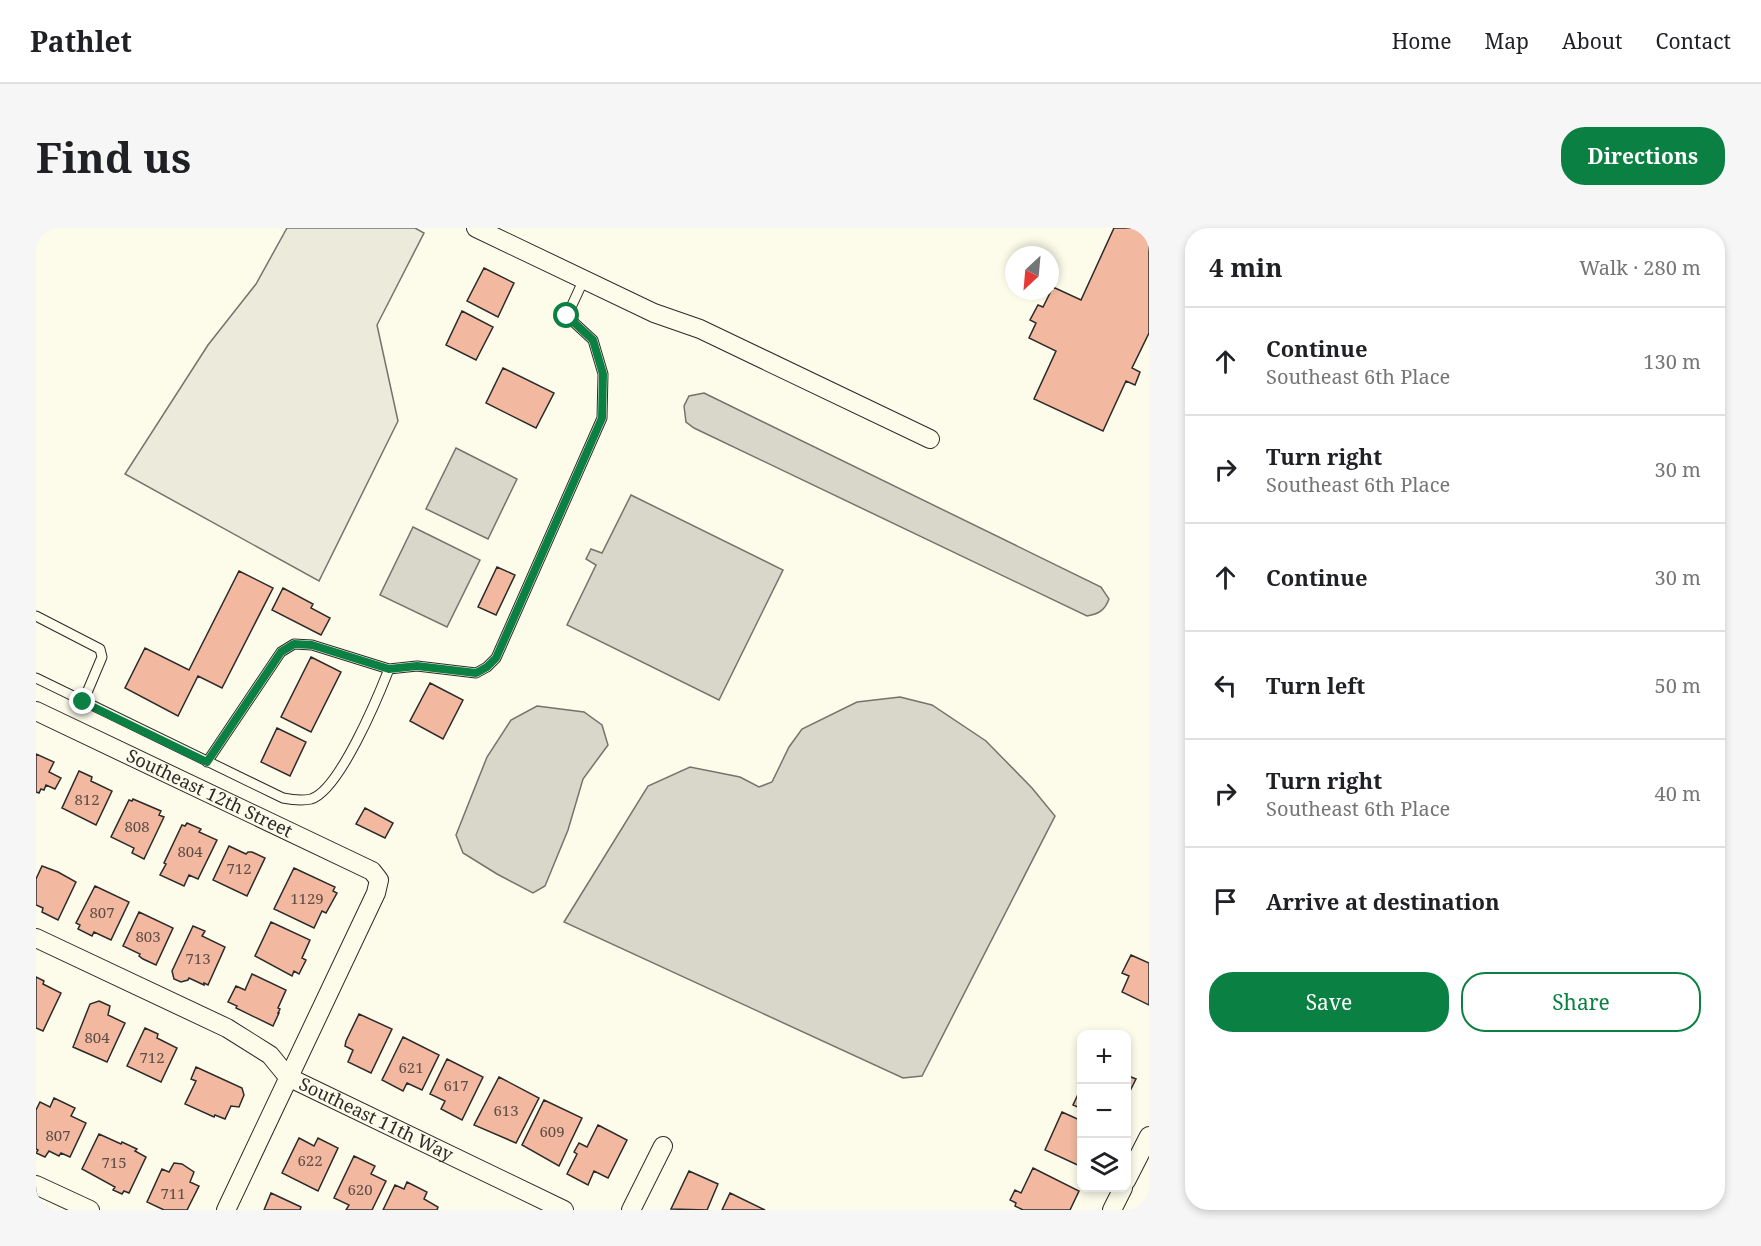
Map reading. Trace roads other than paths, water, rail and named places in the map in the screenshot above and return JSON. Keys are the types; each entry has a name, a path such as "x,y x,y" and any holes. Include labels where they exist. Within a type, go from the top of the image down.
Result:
{"street":[{"path":"476,228 654,313 699,328 930,439"},
{"name":"Southeast 12th Street","path":"36,711 372,871 379,880 376,892 288,1077"},
{"name":"Southeast 11th Way","path":"36,938 227,1028 270,1055 288,1077 564,1210"},
{"path":"226,1210 288,1077"},
{"path":"1131,1171 1149,1136"},
{"path":"631,1210 663,1146"},
{"path":"36,1185 90,1210"},
{"path":"1112,1210 1121,1192"}],"lane":[{"path":"207,762 281,652 294,644 312,645 389,669 417,666 476,673 496,658 602,418 603,374 593,340 567,316 584,279"},
{"path":"36,616 100,649 102,657 83,702"},
{"path":"36,678 284,798 299,800 313,799 327,788 343,766 375,704 389,669"}]}
